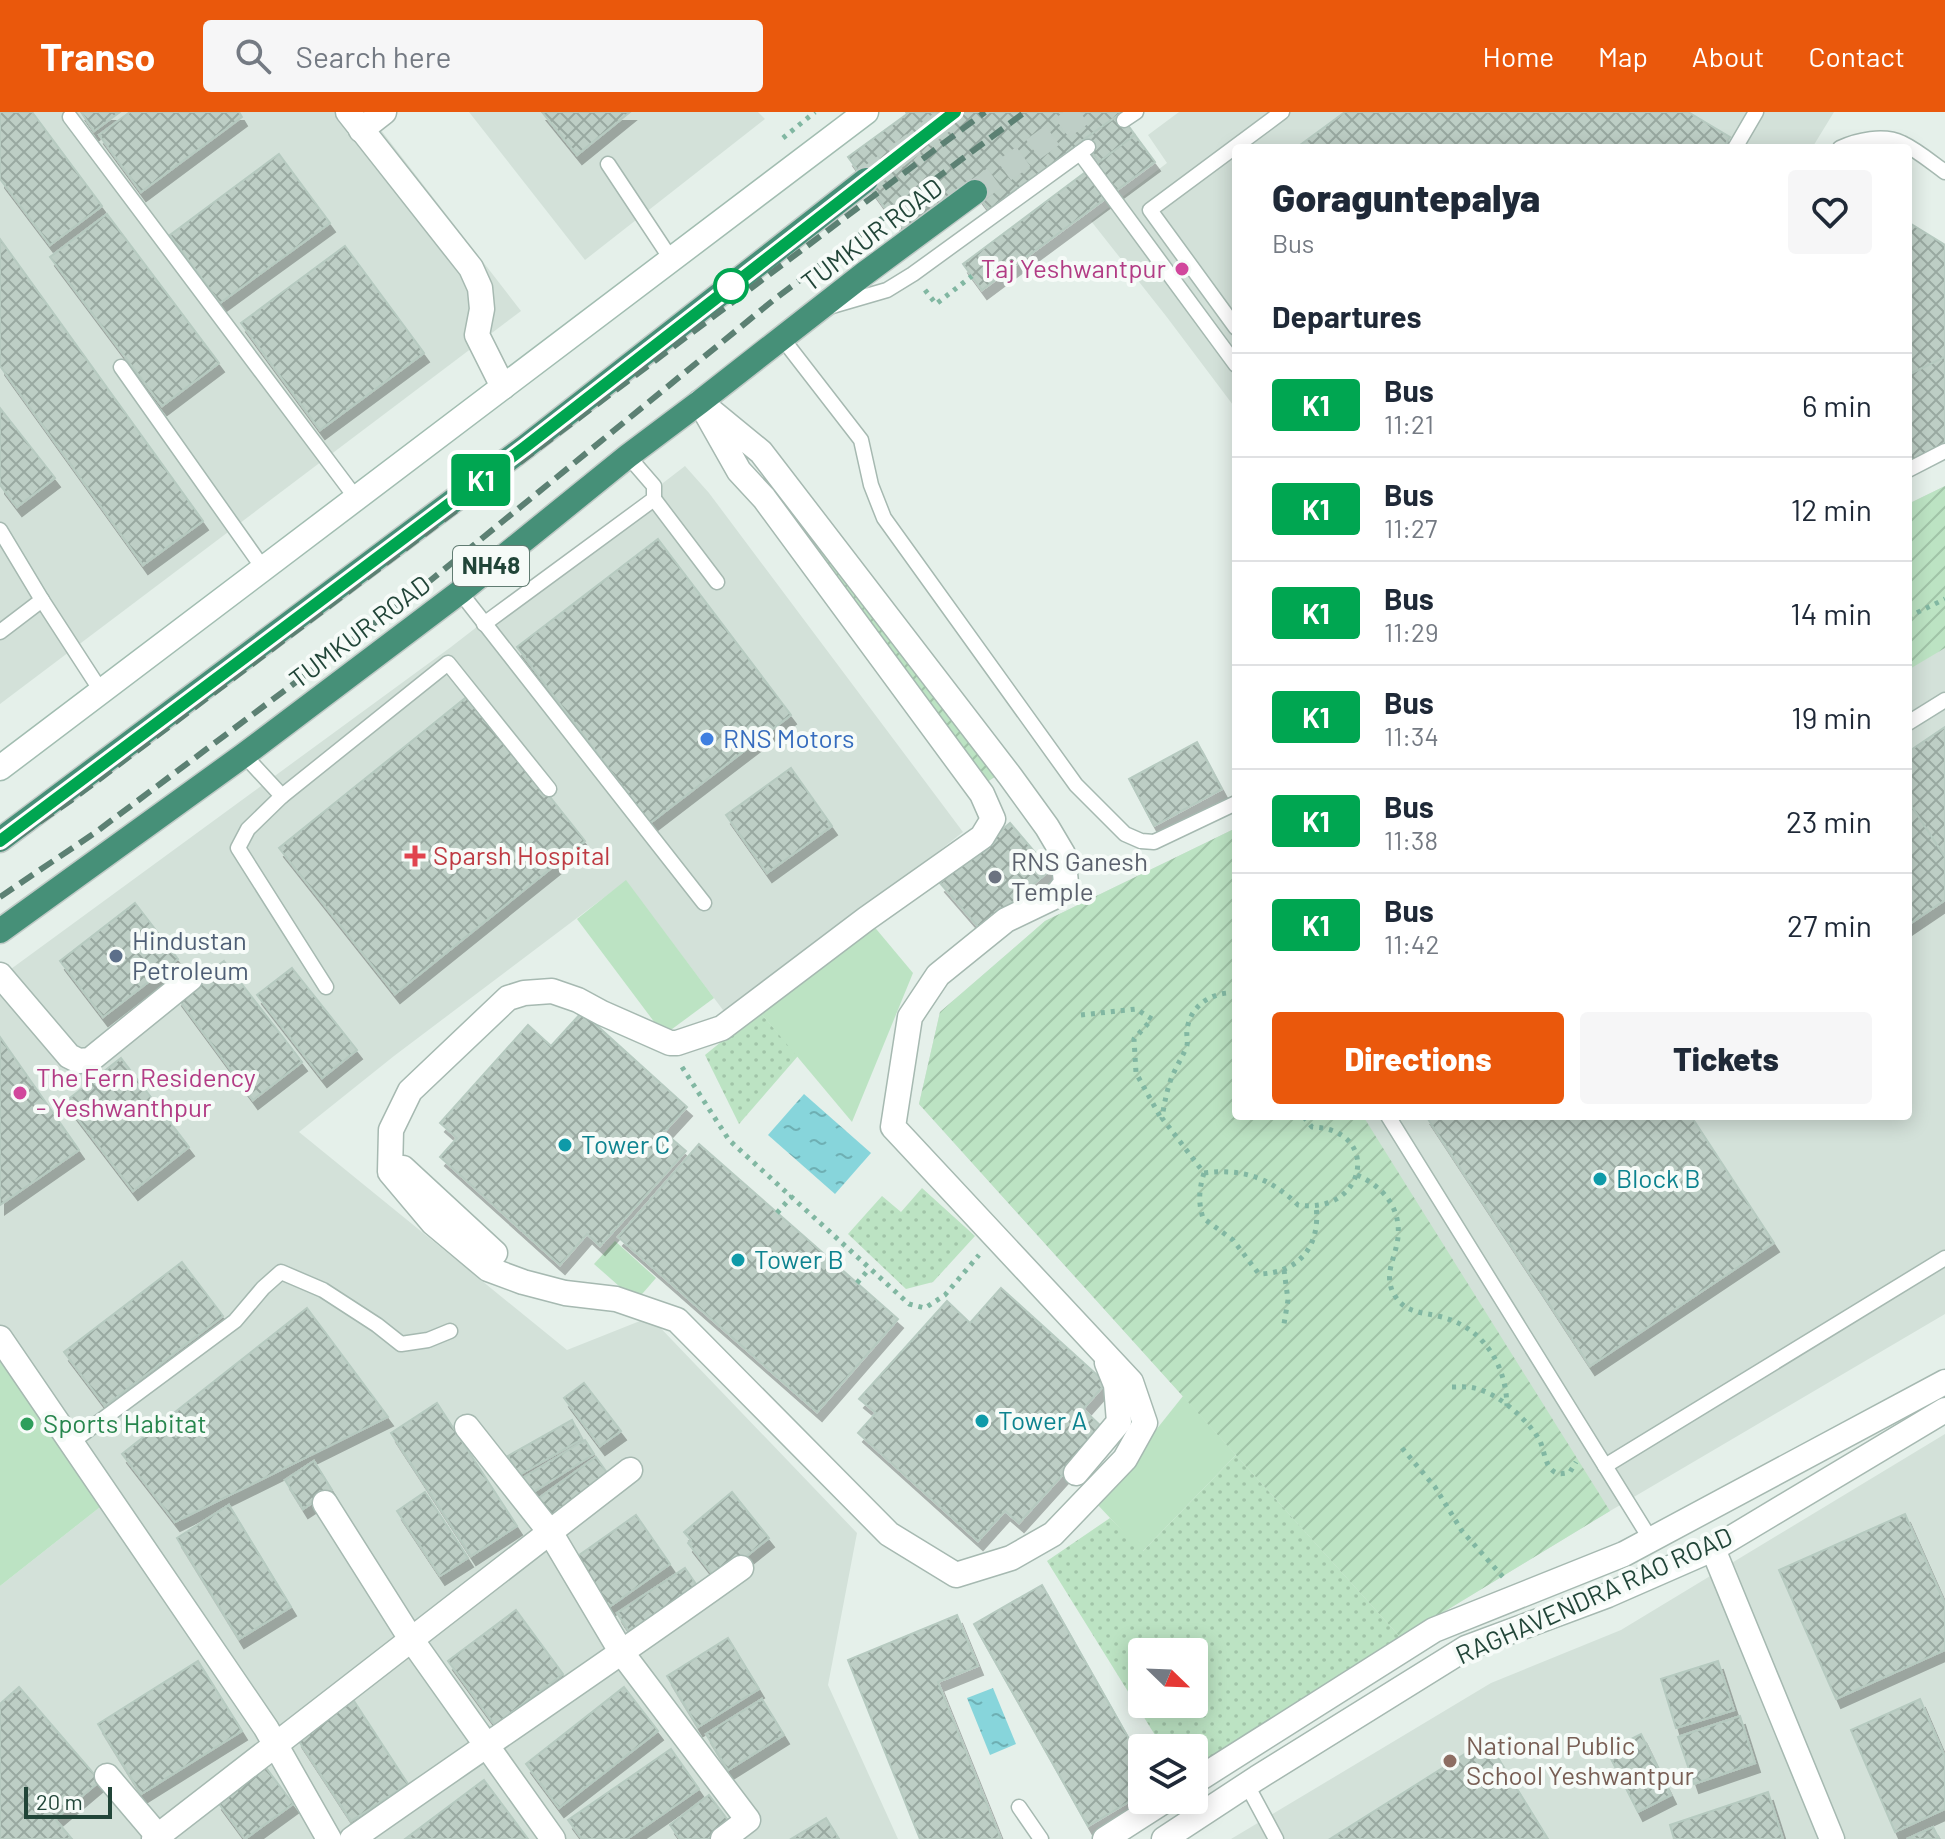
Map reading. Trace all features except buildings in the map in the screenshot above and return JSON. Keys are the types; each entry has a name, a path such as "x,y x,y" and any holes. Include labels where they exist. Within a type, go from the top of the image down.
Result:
{"highway":[{"name":"TUMKUR ROAD","path":"0,840 525,447 866,180"},
{"name":"TUMKUR ROAD","path":"0,931 244,755 460,592 628,456 975,192"}],"street":[{"path":"384,112 355,121 471,268 480,288 482,309 477,335 503,387"},
{"path":"0,768 866,112"},
{"path":"700,402 761,452 1010,776 1063,854 1066,883 1056,896 1006,920 938,975 910,1017 893,1127 1131,1382 1145,1423 1125,1459 1053,1534 1011,1558 956,1575 889,1534 677,1320 616,1299 565,1293 488,1269 433,1223 390,1172 391,1130 410,1091 508,998 524,993 552,991 670,1043 722,1028 866,919 982,837 993,819 982,794 764,498 739,471 700,402"},
{"path":"982,794 1010,776"},
{"path":"0,975 69,1056 79,1061 90,1060 190,979"},
{"path":"391,1156 495,1253"},
{"path":"0,1338 276,1744 329,1839"},
{"path":"1076,1473 1119,1422 1116,1385 1104,1353"},
{"name":"RAGHAVENDRA RAO ROAD","path":"1208,1773 1434,1630 1624,1554 1945,1382"},
{"name":"RAGHAVENDRA RAO ROAD","path":"1164,1839 1466,1648 1608,1595 1713,1549 1945,1410"},
{"path":"467,1427 550,1532 622,1653 748,1820 723,1839"},
{"path":"107,1776 156,1838 630,1470"},
{"path":"325,1503 411,1639 553,1839"},
{"path":"1713,1549 1832,1839"},
{"path":"352,1839 741,1568"},
{"path":"1105,1839 1144,1814"}],"lane":[{"path":"1239,144 1282,112"},
{"path":"1737,144 1756,112"},
{"path":"70,117 356,498"},
{"path":"1848,144 1876,139 1904,144"},
{"path":"1232,149 1150,210 1232,323"},
{"path":"1912,149 1945,172"},
{"path":"818,310 887,290 1084,150 1232,359"},
{"path":"608,164 671,259"},
{"path":"782,338 861,440 871,485 884,518 1076,785 1125,834 1141,841 1154,842 1232,805"},
{"path":"121,367 263,568"},
{"path":"1912,468 1945,451"},
{"path":"628,456 654,486 654,499 717,582"},
{"path":"484,624 654,499"},
{"path":"0,530 101,691"},
{"path":"460,592 704,903"},
{"path":"0,632 42,600"},
{"path":"326,987 238,848 248,829 282,796 448,663 549,789"},
{"path":"1912,721 1945,700"},
{"path":"244,755 282,796"},
{"path":"1390,1120 1651,1540"},
{"path":"1605,1466 1945,1258"},
{"path":"72,1442 235,1321 281,1272 323,1290 401,1344 428,1340 450,1331"},
{"path":"1247,1785 1276,1839"},
{"path":"1019,1807 1041,1839"}],"path":[{"path":"936,304 972,276"},
{"path":"1912,615 1945,599"},
{"path":"1162,1118 1170,1081 1188,1044 1187,1032 1194,1010 1213,996 1232,993"},
{"path":"1081,1015 1136,1009 1152,1019 1134,1039 1136,1073 1162,1118 1204,1173"},
{"path":"677,1043 682,1066 729,1140 909,1304 925,1308 945,1295 995,1236"},
{"path":"1204,1173 1220,1171 1251,1175 1283,1191 1298,1205 1316,1206 1333,1202 1351,1186 1359,1163 1349,1142 1332,1130 1312,1127 1306,1120"},
{"path":"1204,1173 1199,1198 1203,1218 1233,1240 1259,1274 1284,1270 1304,1256 1316,1233 1316,1206"},
{"path":"1357,1175 1380,1188 1394,1209 1398,1237 1389,1273 1394,1295 1412,1311 1454,1320 1484,1342 1503,1373 1507,1406"},
{"path":"777,1213 792,1196"},
{"path":"857,1283 870,1268"},
{"path":"1284,1270 1288,1300 1284,1324"},
{"path":"1452,1387 1479,1389 1524,1418 1555,1473 1563,1475 1573,1469 1581,1449 1589,1441"},
{"path":"1402,1448 1435,1487 1462,1531 1520,1596"}],"shaded area":[{"path":"0,112 367,112 521,311 0,704"},
{"path":"469,112 758,112 765,119 585,260"},
{"name":"Taj Yeshwantpur","path":"1179,112 1834,112 1814,144 1232,144 1232,404 1091,221 1167,163 1148,135"},
{"path":"685,466 709,493 963,832 729,1018 626,881 394,1056 299,1132 567,1350 650,1317 857,1533 828,1685 898,1839 0,1839 0,1586 109,1500 0,1347 0,977 451,647"},
{"path":"1945,486 1945,1314 1401,1638 919,1104 940,1012 1045,921 1232,830 1232,1120 1912,1120 1912,502"},
{"path":"1945,1434 1945,1839 1231,1839 1491,1683 1621,1630"}],"green space":[{"path":"778,477 997,775 986,783 767,485"},
{"path":"1945,486 1945,648 1912,668 1912,502"},
{"path":"1232,830 1232,1120 1366,1120 1610,1511 1401,1638 919,1104 940,1012 1045,921"},
{"path":"626,880 714,998 664,1035 577,919"},
{"path":"872,924 913,973 852,1122 759,1011"},
{"path":"759,1011 798,1056 739,1124 705,1055"},
{"path":"922,1188 975,1236 933,1282 906,1289 848,1234 882,1196 901,1212"},
{"path":"615,1241 656,1278 636,1301 594,1264"},
{"name":"Sports Habitat","path":"0,1347 109,1500 0,1586"},
{"path":"1183,1396 1236,1455 1142,1552 1097,1504"},
{"path":"1236,1455 1401,1638 1208,1760 1208,1734 1154,1734 1144,1718 1208,1718 1208,1638 1128,1638 1128,1692 1047,1561 1110,1518 1143,1551"}],"water":[{"path":"804,1094 871,1153 835,1194 768,1135"},
{"path":"993,1688 1016,1744 990,1755 967,1698"}],"tunnel":[{"path":"866,180 955,112"},
{"path":"975,192 1084,112"}],"railway":[{"path":"0,849 73,799 985,112"},
{"path":"0,897 96,832 420,589 776,298 1025,112"}],"bus line":[{"name":"K1","path":"0,841 525,447 955,112"}],"place":[{"name":"Taj Yeshwantpur","path":"1182,269"},
{"name":"RNS Motors","path":"707,739"},
{"name":"Sparsh Hospital","path":"415,856"},
{"name":"RNS Ganesh Temple","path":"995,877"},
{"name":"Hindustan Petroleum","path":"116,956"},
{"name":"The Fern Residency - Yeshwanthpur","path":"20,1093"},
{"name":"Tower C","path":"565,1145"},
{"name":"Block B","path":"1600,1179"},
{"name":"Tower B","path":"738,1260"},
{"name":"Tower A","path":"982,1421"},
{"name":"Sports Habitat","path":"27,1424"},
{"name":"National Public School Yeshwantpur","path":"1450,1761"}]}
